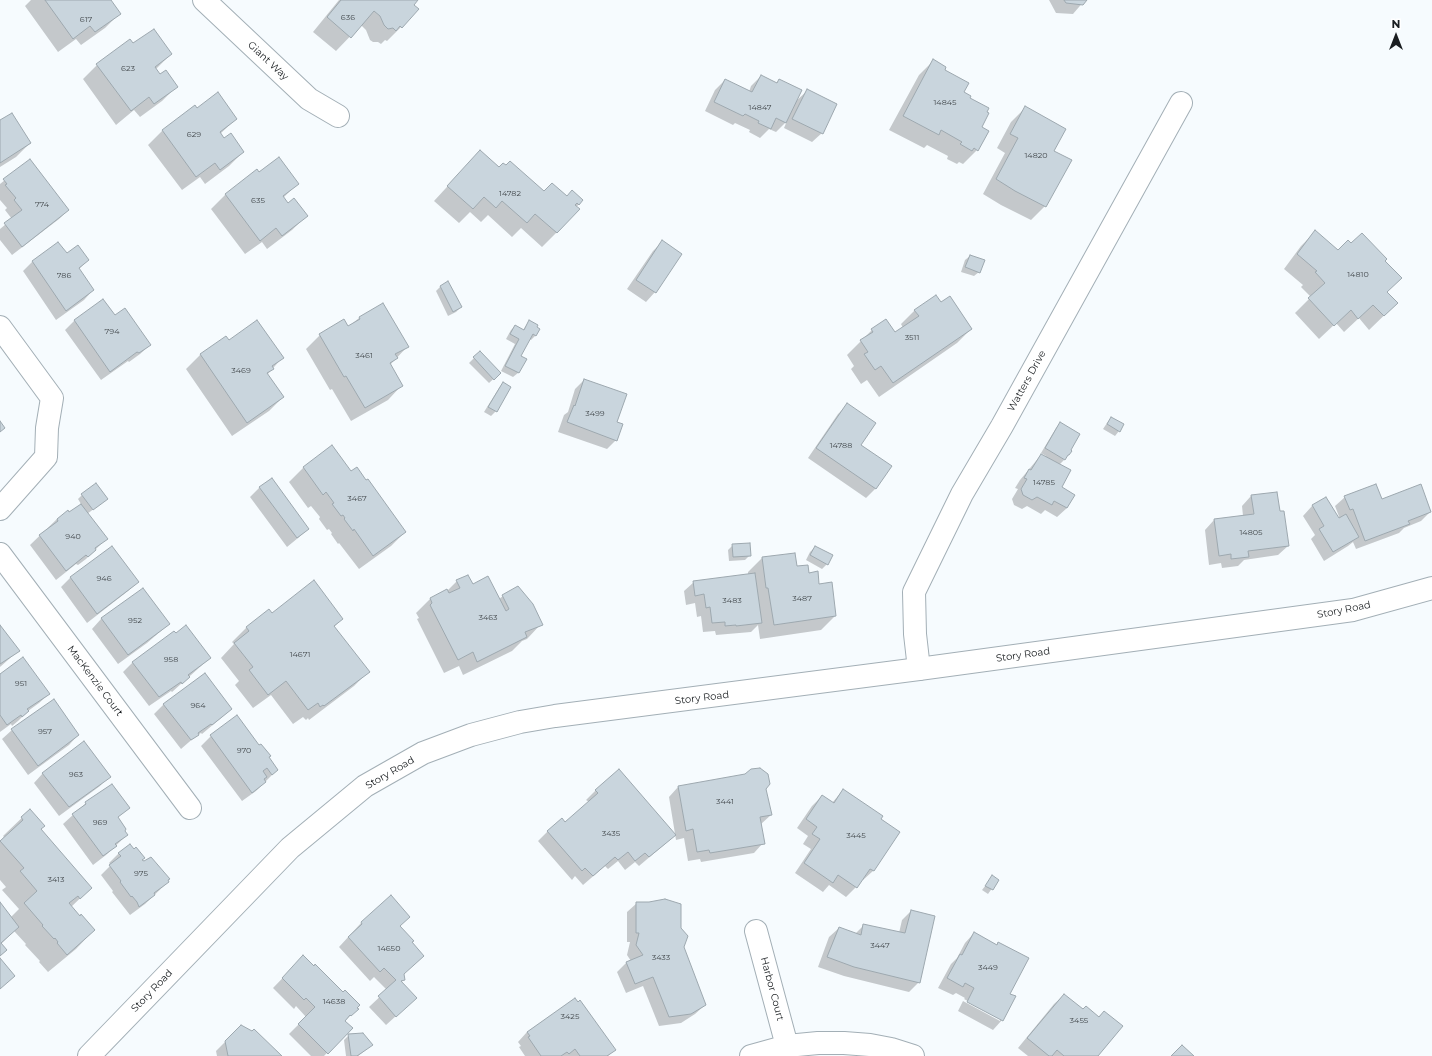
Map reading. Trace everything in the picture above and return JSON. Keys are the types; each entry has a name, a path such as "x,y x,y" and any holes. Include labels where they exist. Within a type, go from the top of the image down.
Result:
{"street":[{"name":"Giant Way","path":"204,0 309,99 338,116"},
{"name":"Watters Drive","path":"919,669 915,638 914,592 962,494 1002,426 1182,103"},
{"path":"0,327 52,398 47,428 46,457 0,510"},
{"name":"MacKenzie Court","path":"0,554 190,808"},
{"name":"Story Road","path":"89,1056 290,848 365,786 423,753 471,735 520,722 555,716 919,669 1353,610 1432,588"},
{"name":"Harbor Court","path":"756,931 787,1046"},
{"path":"751,1056 787,1046 818,1043 870,1045 892,1049 913,1056"}],"building":[{"path":"45,0 111,0 121,14 95,32 90,26 73,39"},
{"path":"341,0 418,0 414,5 419,9 402,28 400,26 396,31 393,28 388,29 384,25 380,16 374,11 351,38 327,17"},
{"path":"1064,0 1087,0 1083,5 1066,3"},
{"path":"154,29 172,54 155,67 160,74 166,70 178,87 154,104 149,97 131,111 96,64 130,39 133,43"},
{"path":"933,59 946,67 945,70 969,83 964,92 971,96 970,98 989,108 987,112 989,113 982,127 989,131 978,151 974,148 972,151 960,144 962,142 941,130 939,135 903,116"},
{"path":"761,75 777,83 779,79 802,90 786,123 776,118 771,129 758,123 759,121 745,114 743,116 714,102 725,79 752,92"},
{"path":"807,89 837,104 823,134 792,119"},
{"path":"218,92 237,119 220,132 224,138 231,133 244,152 220,170 215,163 196,177 162,130 195,105 197,108"},
{"path":"1025,106 1066,129 1054,151 1072,160 1046,207 996,179 1018,138 1010,134"},
{"path":"12,113 31,143 0,163 0,120"},
{"path":"480,150 499,167 503,163 506,165 510,161 544,191 552,183 567,196 572,190 583,200 579,205 577,203 575,205 580,209 557,233 535,214 527,223 502,201 496,208 484,197 473,209 447,186"},
{"path":"279,157 299,184 283,196 288,203 294,198 308,216 282,236 276,228 260,241 225,194 257,169 259,172"},
{"path":"30,159 69,210 22,247 4,223 22,210 14,200 16,198 5,185 7,184 3,179"},
{"path":"1315,230 1338,250 1348,240 1351,243 1362,233 1387,259 1385,261 1402,278 1387,292 1398,303 1384,316 1373,305 1358,319 1351,310 1334,326 1308,298 1325,283 1315,272 1317,271 1297,254"},
{"path":"662,240 682,254 656,293 636,280"},
{"path":"58,242 67,253 78,245 89,260 79,268 94,290 66,311 32,261"},
{"path":"970,255 985,260 980,273 965,267"},
{"path":"448,281 462,307 453,312 440,286"},
{"path":"936,295 941,302 950,296 972,329 893,383 881,366 875,370 864,354 868,352 860,340 873,332 871,329 886,319 895,332 919,316 914,310"},
{"path":"103,299 115,315 125,308 151,345 139,353 137,352 110,372 74,320"},
{"path":"383,303 409,347 395,354 398,358 390,363 403,386 365,408 346,376 344,377 319,334 344,319 348,326 360,319 359,317"},
{"path":"257,320 284,358 272,366 274,369 267,373 284,397 247,423 200,354 226,336 229,340"},
{"path":"529,320 538,325 537,327 540,329 536,336 533,334 521,356 527,359 519,373 505,366 519,339 510,334 515,325 524,330"},
{"path":"480,351 501,373 494,380 473,357"},
{"path":"584,379 627,394 617,422 623,424 617,441 567,422 574,405 575,406"},
{"path":"503,382 511,387 497,412 488,407"},
{"path":"847,403 876,423 861,445 892,466 876,489 816,448"},
{"path":"1111,417 1124,424 1120,432 1107,424"},
{"path":"0,421 5,428 0,432"},
{"path":"1060,422 1080,434 1071,450 1072,451 1065,460 1045,448"},
{"path":"332,445 351,471 357,467 366,480 368,479 406,532 373,556 354,529 353,531 344,519 345,518 343,515 341,516 332,504 334,503 326,492 323,495 303,467"},
{"path":"1041,454 1071,470 1062,487 1075,495 1067,508 1054,501 1052,505 1037,497 1032,500 1023,495 1021,489 1027,479 1024,478"},
{"path":"272,478 309,529 297,538 259,487"},
{"path":"96,483 108,499 93,510 81,494"},
{"path":"1376,484 1382,499 1421,484 1431,512 1408,521 1410,524 1365,541 1353,509 1350,510 1344,496"},
{"path":"1277,492 1280,511 1284,511 1289,546 1248,551 1249,557 1231,559 1231,554 1219,556 1214,519 1254,514 1251,495"},
{"path":"1326,497 1339,518 1346,514 1359,537 1333,552 1319,529 1324,526 1312,505"},
{"path":"81,504 108,539 95,548 96,550 88,557 86,555 66,571 39,535 58,521 57,519 68,510 69,512"},
{"path":"750,543 751,556 733,557 732,544"},
{"path":"112,546 139,582 97,614 70,577"},
{"path":"815,546 833,555 828,565 810,555"},
{"path":"795,553 797,566 808,565 809,573 818,571 819,584 832,582 836,616 774,625 768,588 766,588 762,557"},
{"path":"755,573 762,623 725,626 725,622 712,623 710,607 706,608 704,594 695,596 693,581"},
{"path":"468,575 473,584 488,576 506,611 509,609 502,595 518,586 533,604 543,625 525,632 527,637 477,662 473,652 458,660 430,605 432,603 430,598 447,589 449,593 460,588 456,580"},
{"path":"314,580 343,619 334,626 370,672 324,706 323,705 320,707 318,703 308,710 286,681 268,695 249,670 253,667 234,643 249,631 246,627 269,609 272,613"},
{"path":"143,588 170,624 128,655 101,618"},
{"path":"0,625 20,651 0,664"},
{"path":"186,625 211,658 188,675 190,677 182,684 181,682 159,697 132,662 174,631 176,633"},
{"path":"23,657 50,694 27,709 29,711 22,717 21,715 7,725 0,715 0,674"},
{"path":"205,673 232,709 212,725 211,724 198,733 199,735 191,740 163,704"},
{"path":"54,699 79,735 38,766 11,729"},
{"path":"237,715 259,745 261,744 271,756 269,757 278,770 272,775 267,768 263,771 267,777 264,779 266,782 252,793 210,735"},
{"path":"84,741 111,777 69,807 42,773"},
{"path":"760,768 768,774 770,784 766,789 772,815 760,817 765,844 710,853 709,850 697,852 693,829 686,831 678,786 745,774 751,769"},
{"path":"619,769 676,835 649,857 645,853 635,861 628,852 618,860 615,857 593,876 585,868 582,871 547,831 562,818 565,822 598,793 595,790"},
{"path":"112,784 130,808 118,817 128,835 115,844 117,846 103,856 72,814 86,804 85,802"},
{"path":"843,789 883,816 881,819 900,832 874,871 870,869 857,888 838,875 833,883 804,863 820,839 812,834 817,827 806,819 822,795 834,803"},
{"path":"30,809 45,826 41,829 92,888 80,899 78,896 69,903 95,930 67,955 57,943 58,942 55,938 54,939 42,926 43,925 24,903 37,891 20,871 24,868 0,841 23,820 21,817"},
{"path":"130,844 134,849 136,847 145,858 142,860 144,861 151,857 170,879 168,880 169,882 154,893 155,895 139,907 137,902 132,896 131,897 109,865 121,856 118,853"},
{"path":"992,875 999,880 993,890 985,886"},
{"path":"391,895 410,917 400,926 414,941 412,942 424,956 404,974 405,980 401,981 417,998 396,1017 378,996 396,980 384,968 380,972 348,937 362,924 361,922"},
{"path":"665,899 681,904 681,928 688,936 684,947 706,1005 691,1014 669,1017 653,977 635,984 626,962 643,955 636,945 639,933 636,933 636,902 649,902"},
{"path":"0,902 19,927 1,943 7,950 0,956"},
{"path":"911,910 935,916 920,983 854,967 827,957 839,927 861,935 863,924 905,933"},
{"path":"974,932 997,945 998,942 1029,958 1010,994 1016,996 1003,1021 967,1002 974,988 965,983 963,987 947,978 960,954 962,955"},
{"path":"303,955 314,966 315,964 343,992 345,990 360,1005 357,1008 359,1009 351,1016 350,1015 345,1021 353,1028 328,1054 298,1024 315,1007 306,998 304,1000 282,978"},
{"path":"0,958 15,976 0,989"},
{"path":"1064,994 1083,1009 1086,1006 1099,1017 1104,1011 1123,1026 1098,1056 1064,1056 1057,1050 1052,1056 1049,1056 1027,1038"},
{"path":"575,998 578,1002 580,1000 616,1050 607,1056 580,1056 575,1049 569,1054 567,1052 561,1056 541,1056 528,1037 530,1036 527,1032"},
{"path":"241,1025 252,1031 254,1029 282,1056 228,1056 225,1041"},
{"path":"363,1033 373,1045 357,1056 351,1056 348,1034"},
{"path":"1182,1045 1194,1056 1171,1056"}]}
